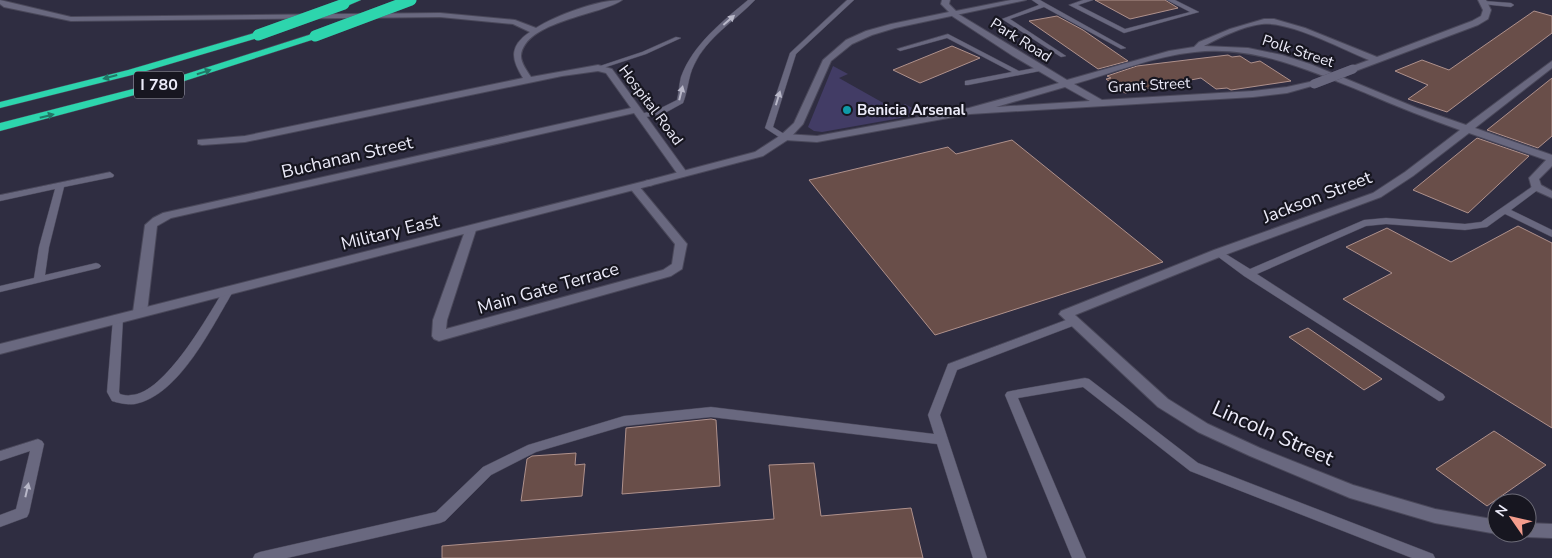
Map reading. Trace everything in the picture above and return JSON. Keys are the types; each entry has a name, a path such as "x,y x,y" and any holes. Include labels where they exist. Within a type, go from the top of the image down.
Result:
{"highway":[{"name":"I 780","path":"0,106 132,72 258,34 356,0"},
{"name":"I 780","path":"0,128 168,83 316,36 411,0"}],"street":[{"path":"0,0 8,4 71,19 440,15 501,20 535,30"},
{"path":"529,80 516,59 519,48 535,30 618,0"},
{"name":"Park Road","path":"946,0 945,4 955,14 1040,69 1098,102"},
{"name":"Military East","path":"0,349 140,312 470,230 759,154 785,137 798,124 827,60 849,42 869,33 894,26 1022,0"},
{"name":"Grant Street","path":"785,137 817,139 970,110 1253,94 1288,90 1314,84 1475,23 1485,17 1487,10 1483,1"},
{"path":"1197,49 1202,44 1258,22 1270,21 1300,29 1376,60"},
{"name":"Polk Street","path":"970,110 1063,82 1172,53 1197,49 1248,51 1279,57 1307,66 1414,110 1552,160 1534,178 1536,188"},
{"name":"Jackson Street","path":"1070,317 1218,253 1377,195 1408,174 1552,64"},
{"name":"Hospital Road","path":"529,80 598,68 609,71 683,174"},
{"name":"Buchanan Street","path":"202,142 245,139 529,80"},
{"name":"Buchanan Street","path":"140,312 151,226 157,220 167,215 640,113"},
{"name":"Main Gate Terrace","path":"470,230 440,320 439,336 657,275 678,266 681,244 634,187"},
{"path":"1536,188 1552,195"},
{"name":"Lincoln Street","path":"1070,317 1163,403 1203,428 1255,452 1350,491 1435,516 1487,525"},
{"path":"1537,530 1552,531"}],"lane":[{"path":"640,113 660,112 680,100 686,72 696,55 718,29 752,0"},
{"path":"785,137 769,128 793,53 851,0"},
{"path":"1035,0 1123,48"},
{"path":"1090,0 1072,5 1124,31 1196,12 1170,0"},
{"path":"1483,1 1511,5"},
{"path":"1045,5 1005,19 1063,56"},
{"path":"900,49 948,36 1018,73"},
{"path":"598,68 644,53 678,38"},
{"path":"968,83 1040,69"},
{"path":"0,198 110,175"},
{"path":"39,280 44,247 60,185"},
{"path":"1248,274 1364,223 1386,221 1465,227 1484,225 1536,188"},
{"path":"1504,210 1552,234"},
{"path":"1218,253 1439,397"},
{"path":"0,289 96,266"},
{"path":"118,318 113,392 116,398 133,400 154,392 179,367 229,290"},
{"path":"980,558 934,416 952,367 1070,317"},
{"path":"1079,558 1011,395 1085,382 1194,467 1428,558"},
{"path":"260,558 440,517 487,471 532,448 624,421 711,412 942,440"},
{"path":"0,456 38,444 22,513 0,521"}],"shaded area":[{"path":"833,66 848,74 839,78 894,109 905,104 923,114 822,132 814,131 808,127"}],"building":[{"path":"1095,0 1165,0 1178,8 1130,19"},
{"path":"1534,11 1552,16 1552,33 1447,112 1408,99 1428,85 1395,71 1422,60 1449,70"},
{"path":"1057,16 1083,30 1128,61 1098,69 1029,21"},
{"path":"952,46 980,58 920,83 893,70"},
{"path":"1228,55 1232,57 1240,56 1251,63 1260,61 1291,81 1231,90 1227,88 1216,89 1201,78 1125,93 1106,79 1111,78 1107,76 1137,66"},
{"path":"1552,78 1552,136 1538,148 1487,130"},
{"path":"1477,138 1529,156 1468,213 1413,190"},
{"path":"1012,140 1163,262 935,335 809,180 948,147 956,154"},
{"path":"1518,226 1552,243 1552,428 1343,299 1392,273 1346,247 1387,228 1451,262"},
{"path":"1308,328 1382,379 1364,390 1289,337"},
{"path":"716,420 720,486 622,494 626,428"},
{"path":"1494,431 1546,465 1506,493 1487,493 1487,506 1436,469"},
{"path":"576,453 575,465 585,464 582,496 521,501 527,459 532,456"},
{"path":"814,463 821,516 911,508 923,558 442,558 442,546 774,519 769,465"}],"place":[{"name":"Benicia Arsenal","path":"847,110"}]}
